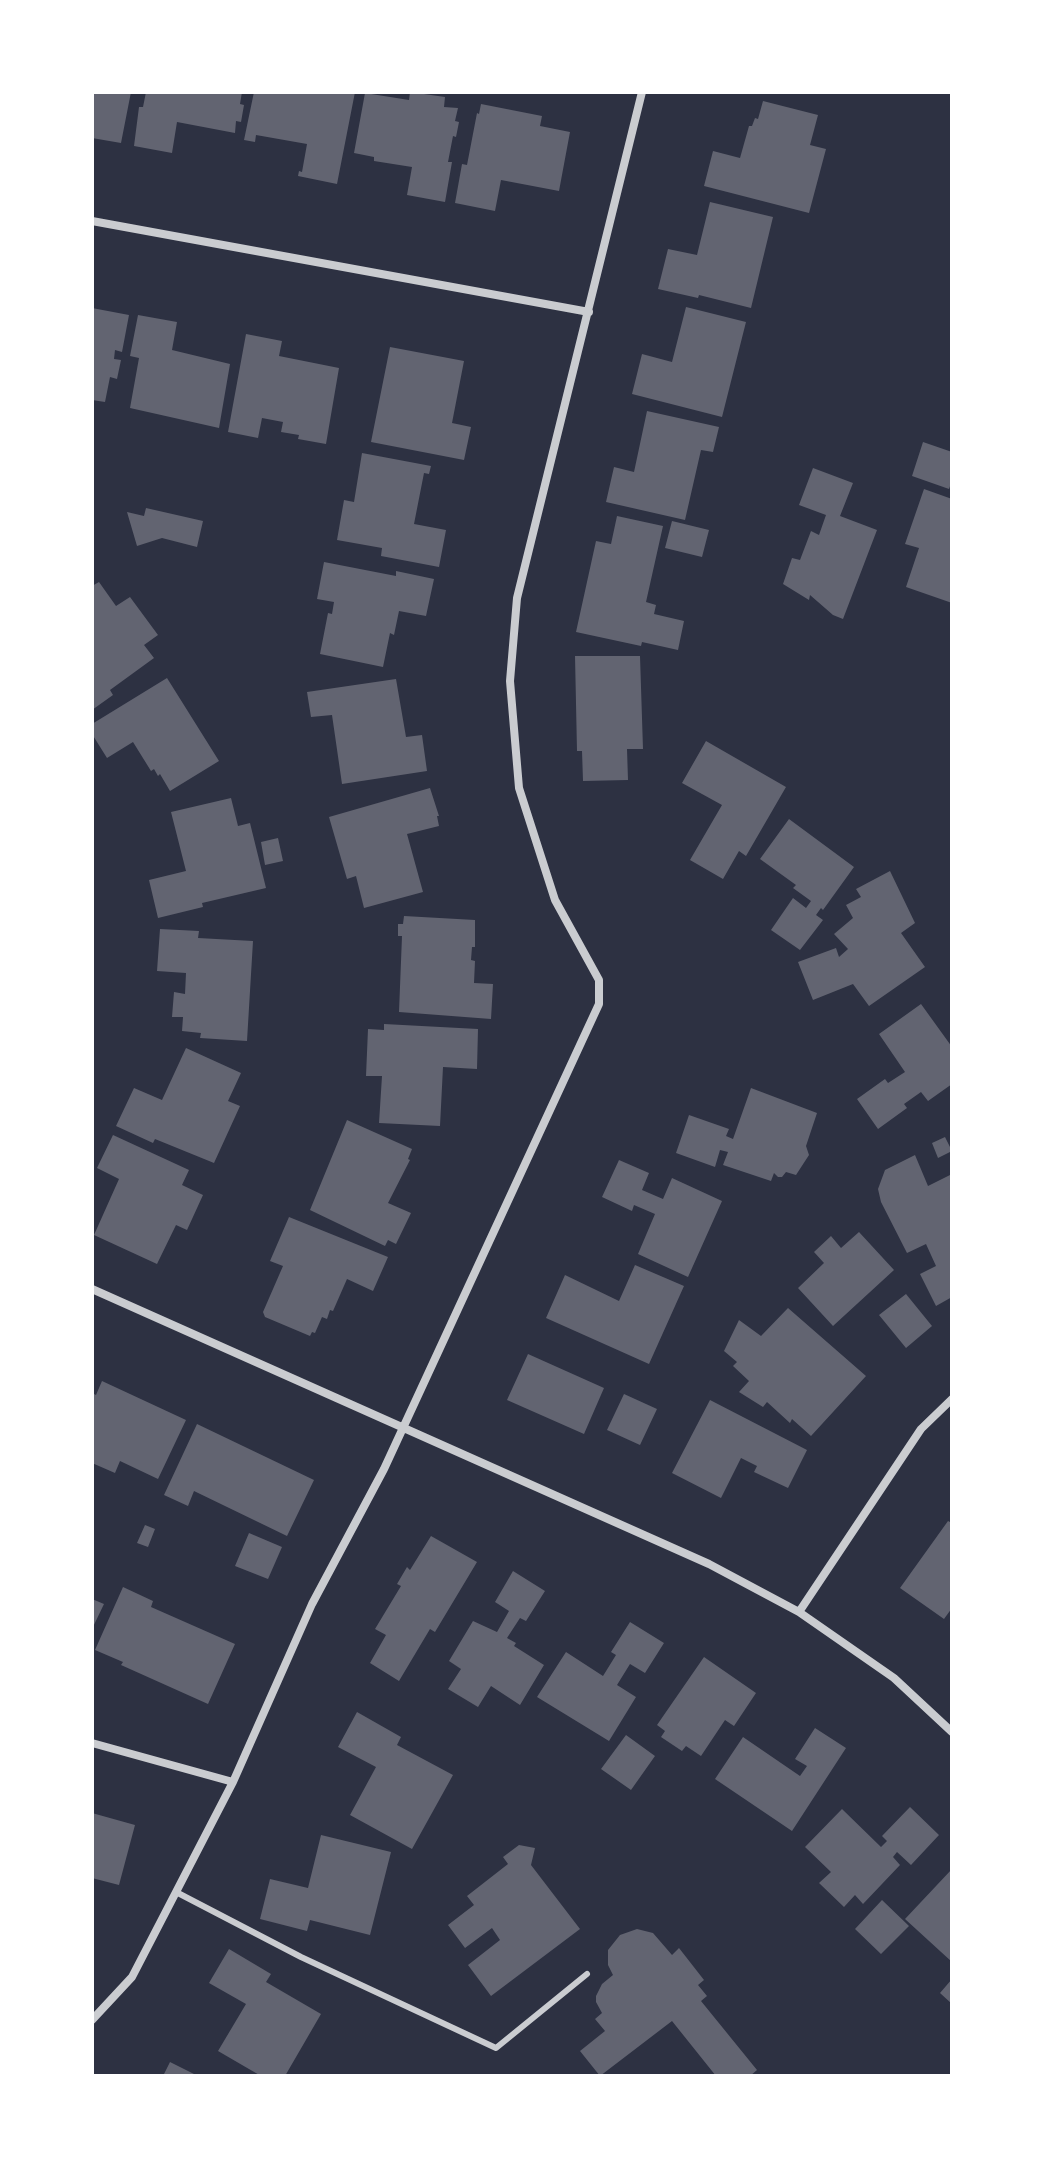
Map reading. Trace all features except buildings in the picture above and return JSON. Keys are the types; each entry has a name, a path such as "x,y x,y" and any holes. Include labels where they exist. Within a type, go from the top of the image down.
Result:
{"street":[{"path":"92,2020 132,1977 233,1782 312,1604 384,1469 599,1004 599,980 555,900 519,788 510,681 517,598 642,92"},
{"path":"92,221 589,312"},
{"path":"92,1289 709,1564 799,1612 894,1678 952,1732"},
{"path":"799,1612 921,1429 952,1399"},
{"path":"92,1743 233,1782"}],"lane":[{"path":"176,1892 301,1957 496,2048 587,1974"}]}
